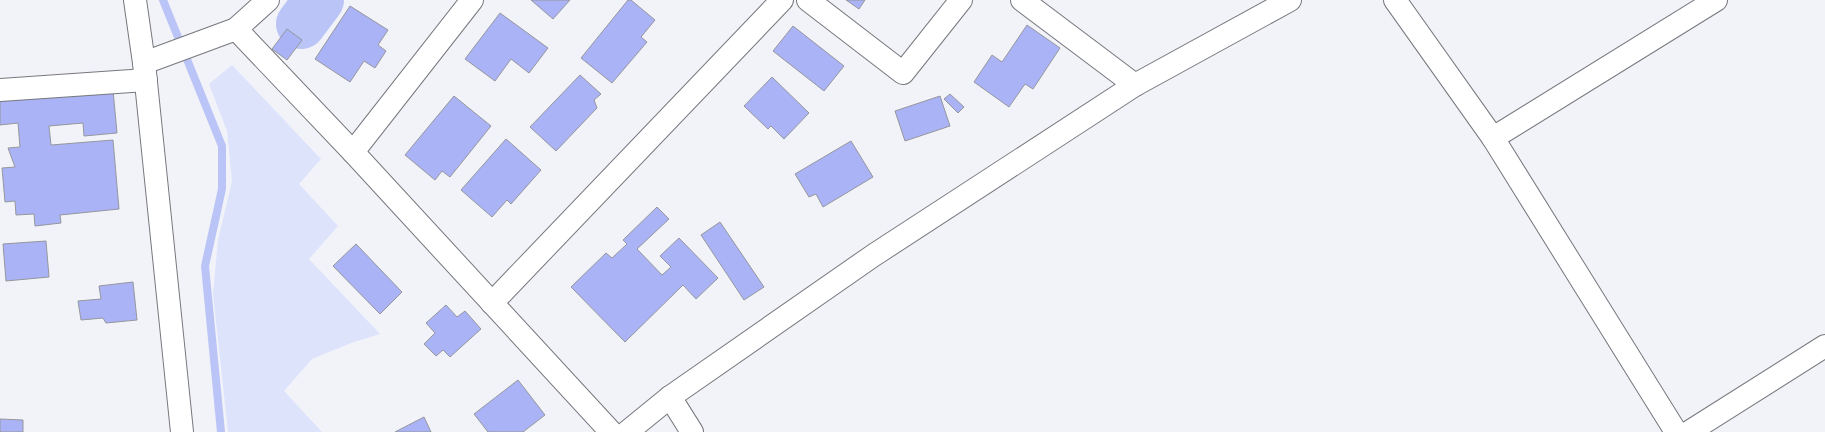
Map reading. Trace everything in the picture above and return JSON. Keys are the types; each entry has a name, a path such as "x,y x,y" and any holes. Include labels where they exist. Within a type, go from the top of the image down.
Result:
{"street":[{"path":"135,0 145,72 182,432"},
{"path":"0,90 145,72 236,29 268,0"},
{"path":"353,152 472,0"},
{"path":"492,303 782,0"},
{"path":"808,0 903,73 961,0"},
{"path":"1022,0 1135,85"},
{"path":"627,432 670,397 874,255 1135,85 1290,0"},
{"path":"1395,0 1493,138 1676,432"},
{"path":"1493,138 1716,0"},
{"path":"236,29 353,152 611,432"},
{"path":"1689,432 1825,346"},
{"path":"670,397 692,432"}],"shaded area":[{"path":"232,65 321,159 299,184 338,226 309,259 380,334 351,343 312,359 284,391 322,432 228,432 213,294 218,240 232,181 227,131 209,84"}],"building":[{"path":"531,0 570,0 553,19"},
{"path":"628,0 631,0 655,20 641,37 647,42 612,83 581,58"},
{"path":"846,0 865,0 859,9"},
{"path":"350,6 388,30 378,45 386,51 375,68 364,61 350,82 315,59"},
{"path":"500,13 548,48 529,73 511,59 495,81 465,59"},
{"path":"1027,25 1060,48 1033,89 1025,84 1009,107 974,82 992,55 1002,62"},
{"path":"793,26 844,66 824,91 773,51"},
{"path":"287,29 302,40 287,60 272,49"},
{"path":"580,75 601,94 594,100 597,108 556,151 530,127"},
{"path":"772,77 809,113 784,139 771,126 768,129 744,106"},
{"path":"113,90 117,133 84,136 83,123 49,126 51,145 113,140 119,209 60,215 61,223 35,226 34,214 16,215 15,201 5,202 2,168 15,167 8,148 20,147 18,123 0,125 0,100"},
{"path":"950,94 964,107 958,113 944,99"},
{"path":"454,96 491,126 450,177 442,171 435,180 405,155"},
{"path":"940,96 950,126 905,141 895,111"},
{"path":"506,139 541,170 511,204 507,200 492,217 461,190"},
{"path":"851,141 873,177 823,207 816,194 809,197 795,174"},
{"path":"657,207 669,219 637,249 662,275 671,267 660,256 679,238 718,278 696,299 683,285 625,342 571,287 606,253 612,258 627,244 623,240"},
{"path":"720,222 764,287 744,300 701,235"},
{"path":"46,241 49,277 6,281 3,244"},
{"path":"356,244 402,292 380,314 333,266"},
{"path":"133,282 137,320 106,323 103,318 81,320 78,301 101,299 99,286"},
{"path":"446,305 457,317 465,311 481,329 450,357 443,350 436,356 424,344 435,333 426,323"},
{"path":"518,380 545,415 523,432 488,432 474,414"},
{"path":"424,417 431,432 395,432"},
{"path":"0,419 23,420 23,432 0,432"}],"waterway":[{"path":"163,0 222,146 222,189 205,266 221,432"},
{"path":"301,24 319,0"}]}
